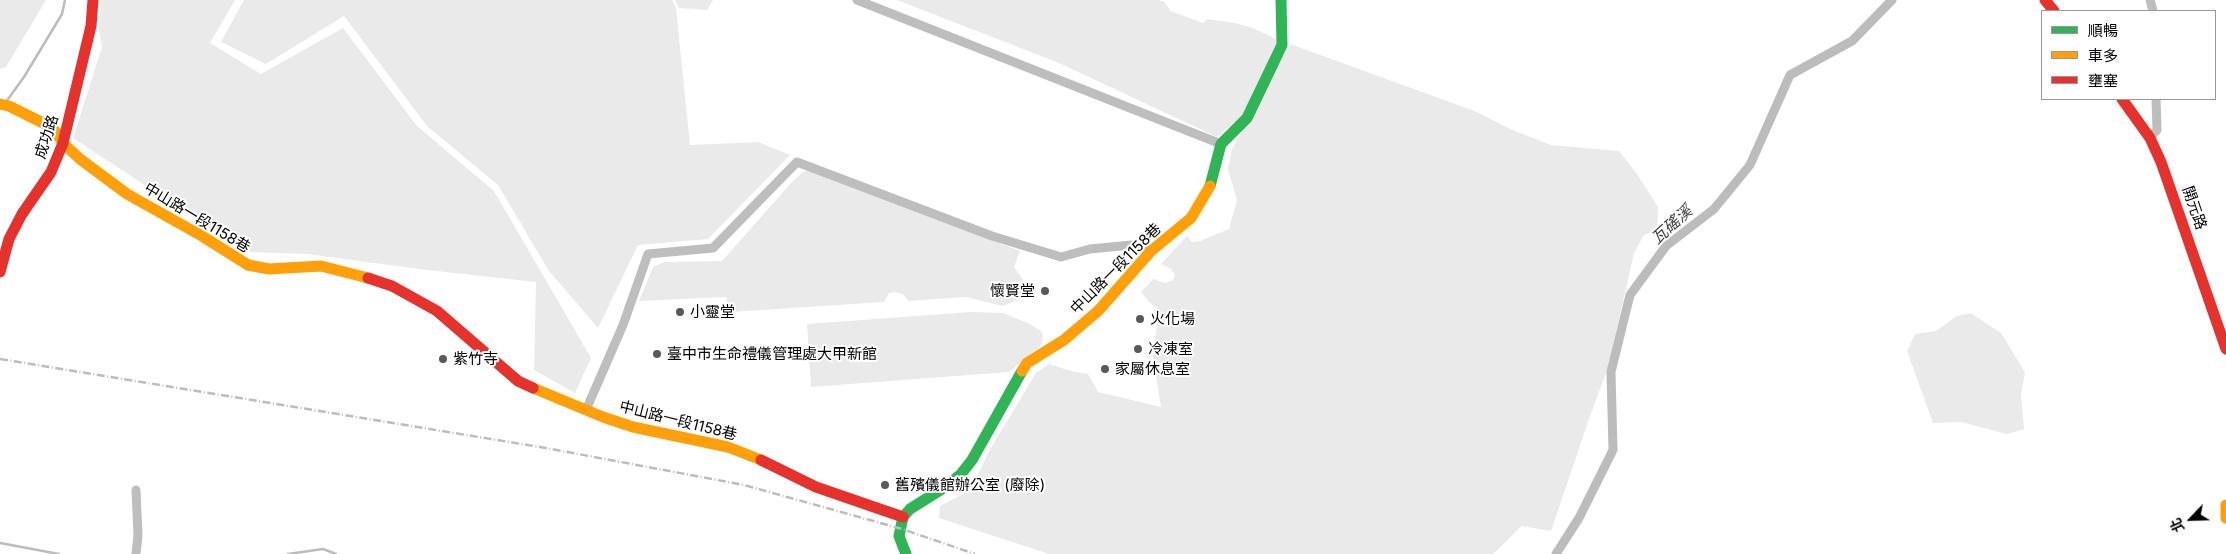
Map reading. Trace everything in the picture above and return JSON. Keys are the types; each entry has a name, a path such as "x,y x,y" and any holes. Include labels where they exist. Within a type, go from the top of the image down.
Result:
{"street":[{"name":"成功路","path":"0,272 4,237 51,172 63,143 91,26 92,0"},
{"path":"857,0 1221,144 1247,118 1277,58 1282,45 1281,0"},
{"path":"2045,0 2053,10"},
{"name":"開元路","path":"2123,100 2150,138 2172,191 2224,336 2226,349"},
{"path":"2150,138 2157,130 2156,100"},
{"name":"中山路一段1158巷","path":"4,105 53,128 63,143 80,159 127,194 202,236 248,265 268,269 321,266 353,273 392,286 437,311 518,380 586,410 633,427 728,447 763,461 816,487 903,517 910,509 945,487 961,474 972,460 1014,382 1027,363 1064,340 1098,311 1151,251 1191,218 1210,187 1221,144"},
{"path":"586,410 623,325 648,254 713,248 796,162 992,236 1061,258 1090,249 1131,245 1151,251"},
{"path":"136,490 138,535 136,554"},
{"path":"2226,505 2226,518"},
{"path":"903,517 899,536 906,554"}],"shaded area":[{"path":"0,0 46,0 6,67 0,69"},
{"path":"100,0 235,0 210,43 261,74 343,28 417,126 494,191 591,358 575,393 534,370 536,282 307,254 250,252 219,234 73,138 102,47 99,30"},
{"path":"244,0 672,0 676,8 690,145 758,142 790,155 708,239 638,245 598,328 549,271 498,185 427,126 344,16 266,64 221,42"},
{"path":"675,0 713,0 707,10 679,8"},
{"path":"897,0 1158,0 1164,2 1171,11 1203,23 1207,19 1235,23 1253,28 1282,42 1246,112 1217,137 1059,63"},
{"path":"1290,44 1477,112 1510,129 1551,145 1619,151 1637,174 1658,207 1657,230 1644,235 1634,253 1608,368 1551,531 1522,526 1493,554 1049,554 939,518 940,506 971,490 989,451 1036,373 1049,364 1088,374 1098,392 1161,407 1153,356 1159,309 1149,302 1141,292 1153,279 1165,283 1173,280 1175,275 1171,269 1161,264 1187,236 1192,242 1200,241 1229,229 1237,200 1228,170 1232,149"},
{"path":"804,171 809,171 1020,251 1014,267 1024,281 1024,297 1003,306 966,297 908,301 903,294 895,292 889,293 884,302 731,312 726,297 639,301 653,267 664,262 722,261"},
{"path":"971,312 1003,313 1030,324 1042,332 1041,345 1009,372 811,387 807,324"},
{"path":"1971,313 2001,333 2025,372 2021,395 2024,429 2007,434 1961,422 1933,423 1907,351 1915,334 1936,331 1957,316"}],"waterway":[{"path":"6,102 24,77 62,14 65,0"},
{"name":"瓦磘溪","path":"1556,554 1579,518 1613,450 1611,372 1630,295 1666,246 1714,209 1750,165 1790,75 1852,41 1892,0"},
{"path":"0,543 59,554"},
{"path":"288,554 323,549 336,554"}],"railway":[{"path":"0,359 546,448 744,485 902,529 975,554"}],"traffic: fast":[{"path":"1210,186 1221,144 1247,118 1282,45 1281,0"},
{"path":"906,554 899,536 903,517 910,509 945,487 961,474 972,460 1022,371"}],"traffic: slow":[{"path":"0,104 9,106 53,128 63,143 80,159 127,194 202,236 248,265 269,269 321,266 368,278"},
{"path":"1022,371 1027,363 1064,340 1098,311 1151,251 1191,218 1210,186"},
{"path":"533,388 603,417 633,427 728,447 761,460"},
{"path":"2226,505 2226,518"}],"traffic: jam":[{"path":"0,272 9,239 22,214 51,172 63,143 91,26 93,0"},
{"path":"2045,0 2053,10"},
{"path":"2123,100 2150,138 2161,162 2226,349"},
{"path":"368,278 392,286 437,311 518,381 533,388"},
{"path":"761,460 816,487 903,517"}],"place":[{"name":"懷賢堂","path":"1045,291"},
{"name":"小靈堂","path":"680,312"},
{"name":"火化場","path":"1140,319"},
{"name":"冷凍室","path":"1138,349"},
{"name":"臺中市生命禮儀管理處大甲新館","path":"657,354"},
{"name":"紫竹寺","path":"443,359"},
{"name":"家屬休息室","path":"1105,369"},
{"name":"舊殯儀館辦公室 (廢除)","path":"885,485"}]}
